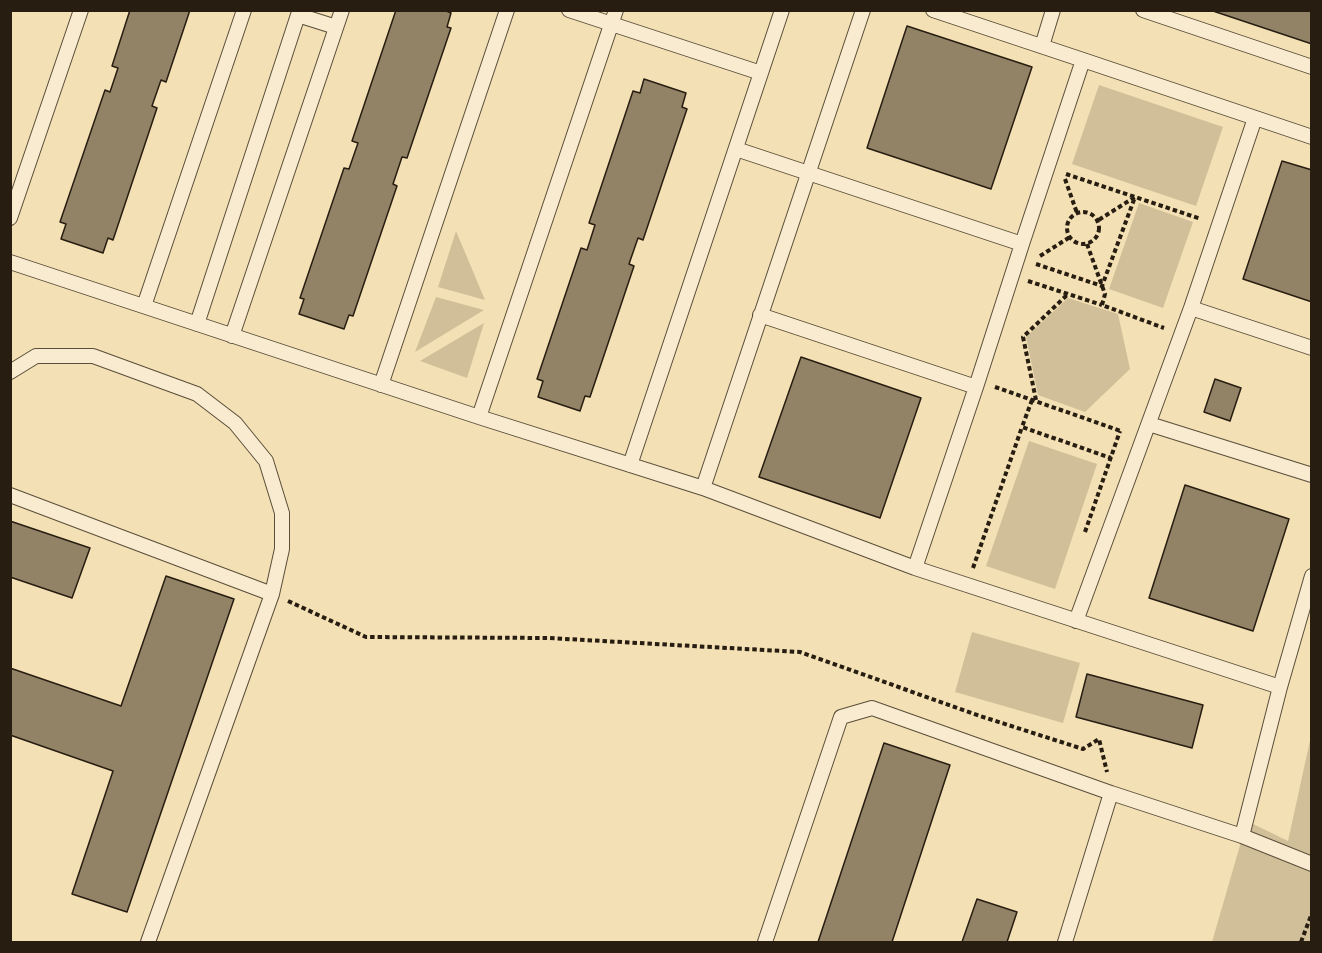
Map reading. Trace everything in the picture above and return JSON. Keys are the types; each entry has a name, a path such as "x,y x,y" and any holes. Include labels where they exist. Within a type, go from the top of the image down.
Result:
{"lane":[{"path":"10,218 81,10"},
{"path":"144,306 244,10"},
{"path":"232,336 342,10"},
{"path":"381,385 507,10"},
{"path":"569,10 761,73"},
{"path":"479,417 616,10"},
{"path":"630,465 782,10"},
{"path":"703,488 863,10"},
{"path":"933,10 1311,136"},
{"path":"1042,46 1053,10"},
{"path":"1143,10 1311,67"},
{"path":"197,324 298,15 336,27"},
{"path":"915,568 1083,60"},
{"path":"1076,621 1182,334 1255,118"},
{"path":"736,149 1022,244"},
{"path":"10,262 479,417 703,488 915,568 1280,687"},
{"path":"1191,308 1311,348"},
{"path":"760,315 977,384"},
{"path":"10,372 36,356 93,356 197,394 236,423 266,461 282,513 282,549 272,594 148,942"},
{"path":"1149,424 1311,476"},
{"path":"10,495 272,594"},
{"path":"1242,836 1311,576"},
{"path":"765,942 841,717 872,708 1111,793 1242,836 1311,864"},
{"path":"1065,942 1111,793"}],"path":[{"path":"1077,213 1062,172 1219,225"},
{"path":"1097,220 1135,196"},
{"path":"1102,286 1135,196"},
{"path":"1084,212 1097,220 1099,231 1095,239 1087,244 1078,244 1070,237 1067,230 1068,220 1077,213 1084,212"},
{"path":"1070,237 1030,262 1102,286"},
{"path":"1087,244 1105,294 1101,305"},
{"path":"1012,276 1182,334"},
{"path":"967,585 1022,427 1034,400 1023,337 1068,294"},
{"path":"977,384 1034,400 1143,439"},
{"path":"1022,427 1111,458"},
{"path":"1084,536 1120,431"},
{"path":"272,594 366,637 548,638 800,652 980,716 1083,749 1099,739 1111,793"},
{"path":"1301,942 1311,912"}],"shaded area":[{"path":"1099,85 1223,127 1196,206 1072,164"},
{"path":"1139,203 1193,222 1163,308 1109,289"},
{"path":"456,231 485,300 438,287"},
{"path":"436,297 484,310 415,352"},
{"path":"1068,298 1118,314 1130,369 1085,412 1038,395 1026,337"},
{"path":"484,323 467,378 420,361"},
{"path":"1029,441 1097,464 1055,589 986,566"},
{"path":"972,632 1080,663 1063,723 955,692"},
{"path":"1311,736 1311,942 1212,942 1247,821 1288,841"}],"building":[{"path":"130,10 190,10 166,82 161,80 152,106 157,108 113,240 108,238 103,253 61,239 66,224 60,222 105,90 110,92 118,68 112,66"},
{"path":"396,10 444,10 451,13 447,27 451,28 407,158 402,157 393,184 397,186 353,316 349,315 344,329 299,314 304,299 300,298 344,168 349,169 358,143 352,141"},
{"path":"1210,10 1312,10 1312,44"},
{"path":"907,26 1032,67 991,189 867,148"},
{"path":"644,79 686,93 682,107 687,109 643,240 638,238 629,264 634,266 590,397 585,396 580,411 538,397 543,381 537,379 581,248 587,250 595,225 589,223 633,91 640,93"},
{"path":"1282,161 1312,170 1312,302 1243,279"},
{"path":"801,357 921,398 880,518 759,477"},
{"path":"1215,379 1241,388 1230,421 1204,412"},
{"path":"1185,485 1289,519 1253,631 1149,598"},
{"path":"10,521 90,548 72,598 10,577"},
{"path":"166,576 234,599 127,912 72,894 113,771 10,735 10,668 121,706"},
{"path":"1087,674 1203,705 1192,748 1076,717"},
{"path":"884,743 950,765 892,942 818,942"},
{"path":"977,899 1017,912 1007,942 962,942"}]}
